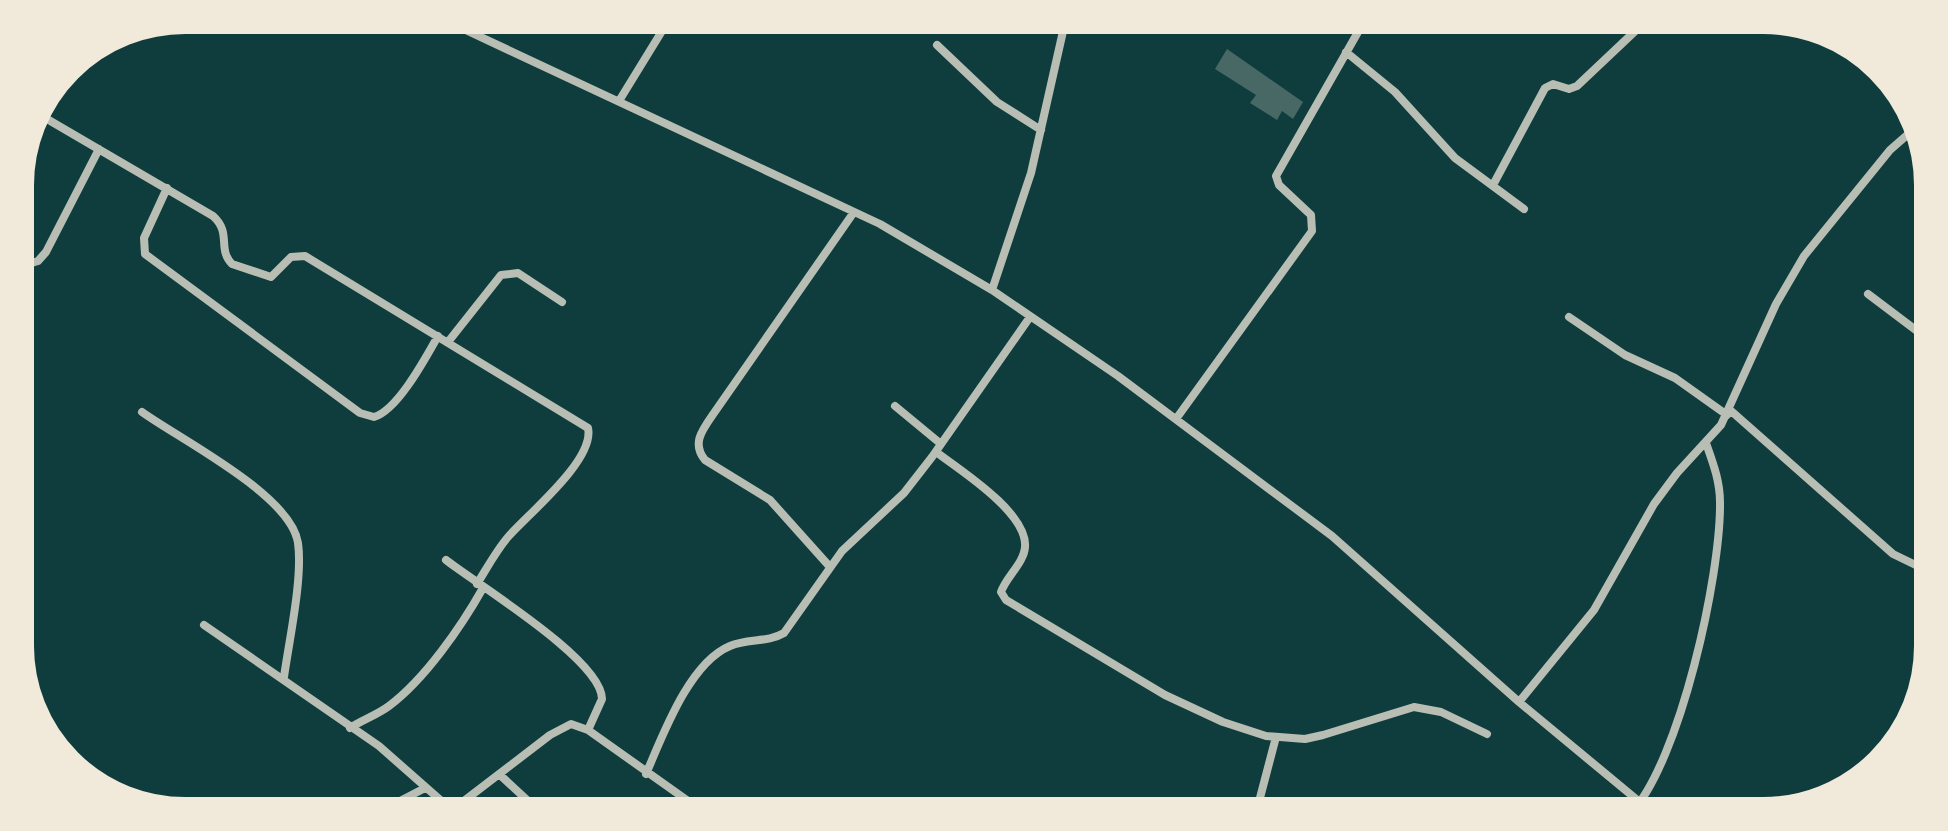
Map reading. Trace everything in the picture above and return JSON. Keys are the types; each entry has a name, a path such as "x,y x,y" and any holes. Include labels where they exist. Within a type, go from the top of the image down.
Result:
{"street":[{"path":"470,32 854,212 919,245 992,290 1176,419 1332,536 1519,702 1635,799"},
{"path":"619,101 661,32"},
{"path":"992,290 1018,215 1063,32"},
{"path":"1176,419 1312,231 1311,215 1279,185 1276,176 1358,32"},
{"path":"1493,185 1545,88 1553,84 1569,89 1577,86 1634,32"},
{"path":"937,45 997,102 1041,130"},
{"path":"1346,52 1395,92 1455,158 1524,209"},
{"path":"47,119 221,223 226,258 232,264 271,277 291,257 305,256 582,421 590,436 556,488 508,537 457,630 386,708 350,728"},
{"path":"1519,702 1574,637 1654,504 1728,412 1765,327 1796,268 1890,150 1907,135"},
{"path":"32,263 46,252 99,149"},
{"path":"167,188 144,238 145,254 360,413 374,417 387,410 438,336"},
{"path":"830,567 770,500 705,460 698,451 697,442 854,212"},
{"path":"448,342 501,275 518,273 562,302"},
{"path":"1868,294 1916,330"},
{"path":"646,774 675,710 711,660 729,646 773,639 784,633 830,567 858,534 904,493 1030,317"},
{"path":"1569,317 1625,355 1675,378 1728,412 1893,554 1916,565"},
{"path":"895,406 998,500 1025,542 1024,553 1003,585 1001,592 1006,600 1165,695 1233,726 1276,737 1323,735 1414,707 1441,712 1487,734"},
{"path":"142,412 263,493 282,510 292,526 298,543 297,566 284,677"},
{"path":"1642,799 1665,759 1708,596 1720,502 1717,472 1706,443"},
{"path":"446,560 549,633 597,682 602,699 588,730"},
{"path":"204,625 238,651 284,677 350,728 379,746 437,799"},
{"path":"467,799 562,727 571,724 588,730 684,799"},
{"path":"1260,799 1276,737"},
{"path":"499,774 526,799"},
{"path":"404,799 425,788"}],"building":[{"path":"1227,49 1303,102 1293,119 1282,111 1277,120 1250,103 1256,95 1215,69"}]}
